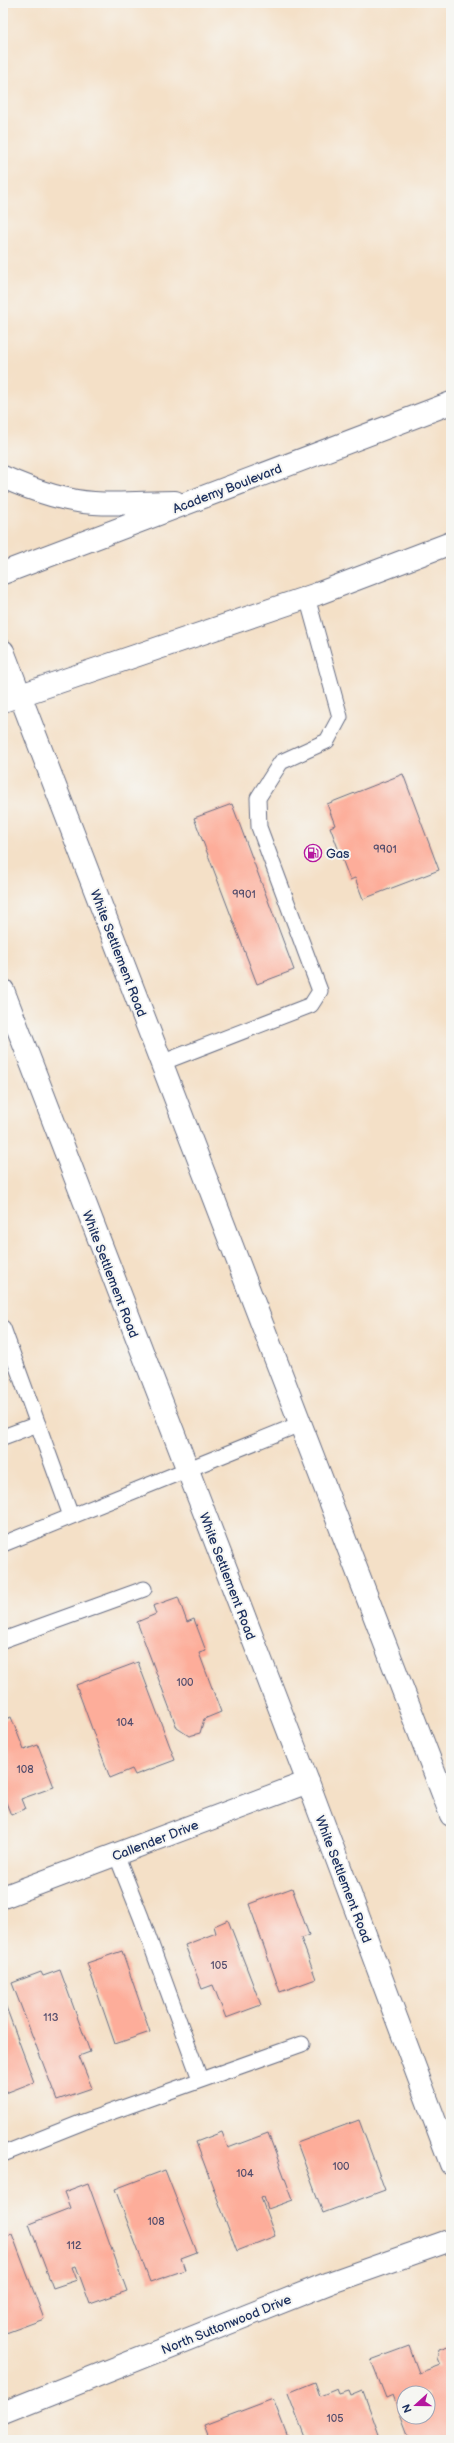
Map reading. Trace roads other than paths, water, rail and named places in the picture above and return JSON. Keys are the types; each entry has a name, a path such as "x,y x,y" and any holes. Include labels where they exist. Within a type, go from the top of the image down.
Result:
{"main road":[{"name":"Academy Boulevard","path":"3,573 451,403"},
{"path":"3,477 27,488 61,498 95,503 190,502"},
{"path":"11,698 307,597 451,543"},
{"name":"White Settlement Road","path":"3,651 11,698 161,1063 451,1815"},
{"name":"White Settlement Road","path":"3,990 308,1782 451,2164"},
{"name":"Callender Drive","path":"3,1897 308,1782"},
{"name":"North Suttonwood Drive","path":"3,2413 329,2283 451,2240"}],"lane":[{"path":"161,1063 311,1005 320,991 259,827 258,798 281,762 327,741 340,717 307,597"},
{"path":"3,1328 71,1516"},
{"path":"3,1437 38,1424"},
{"path":"3,1544 300,1424"},
{"path":"3,1640 144,1589"},
{"path":"116,1854 141,1916 200,2079"},
{"path":"3,2154 83,2122 200,2079 302,2044"}],"place":[{"name":"Gas","path":"313,853"}]}
